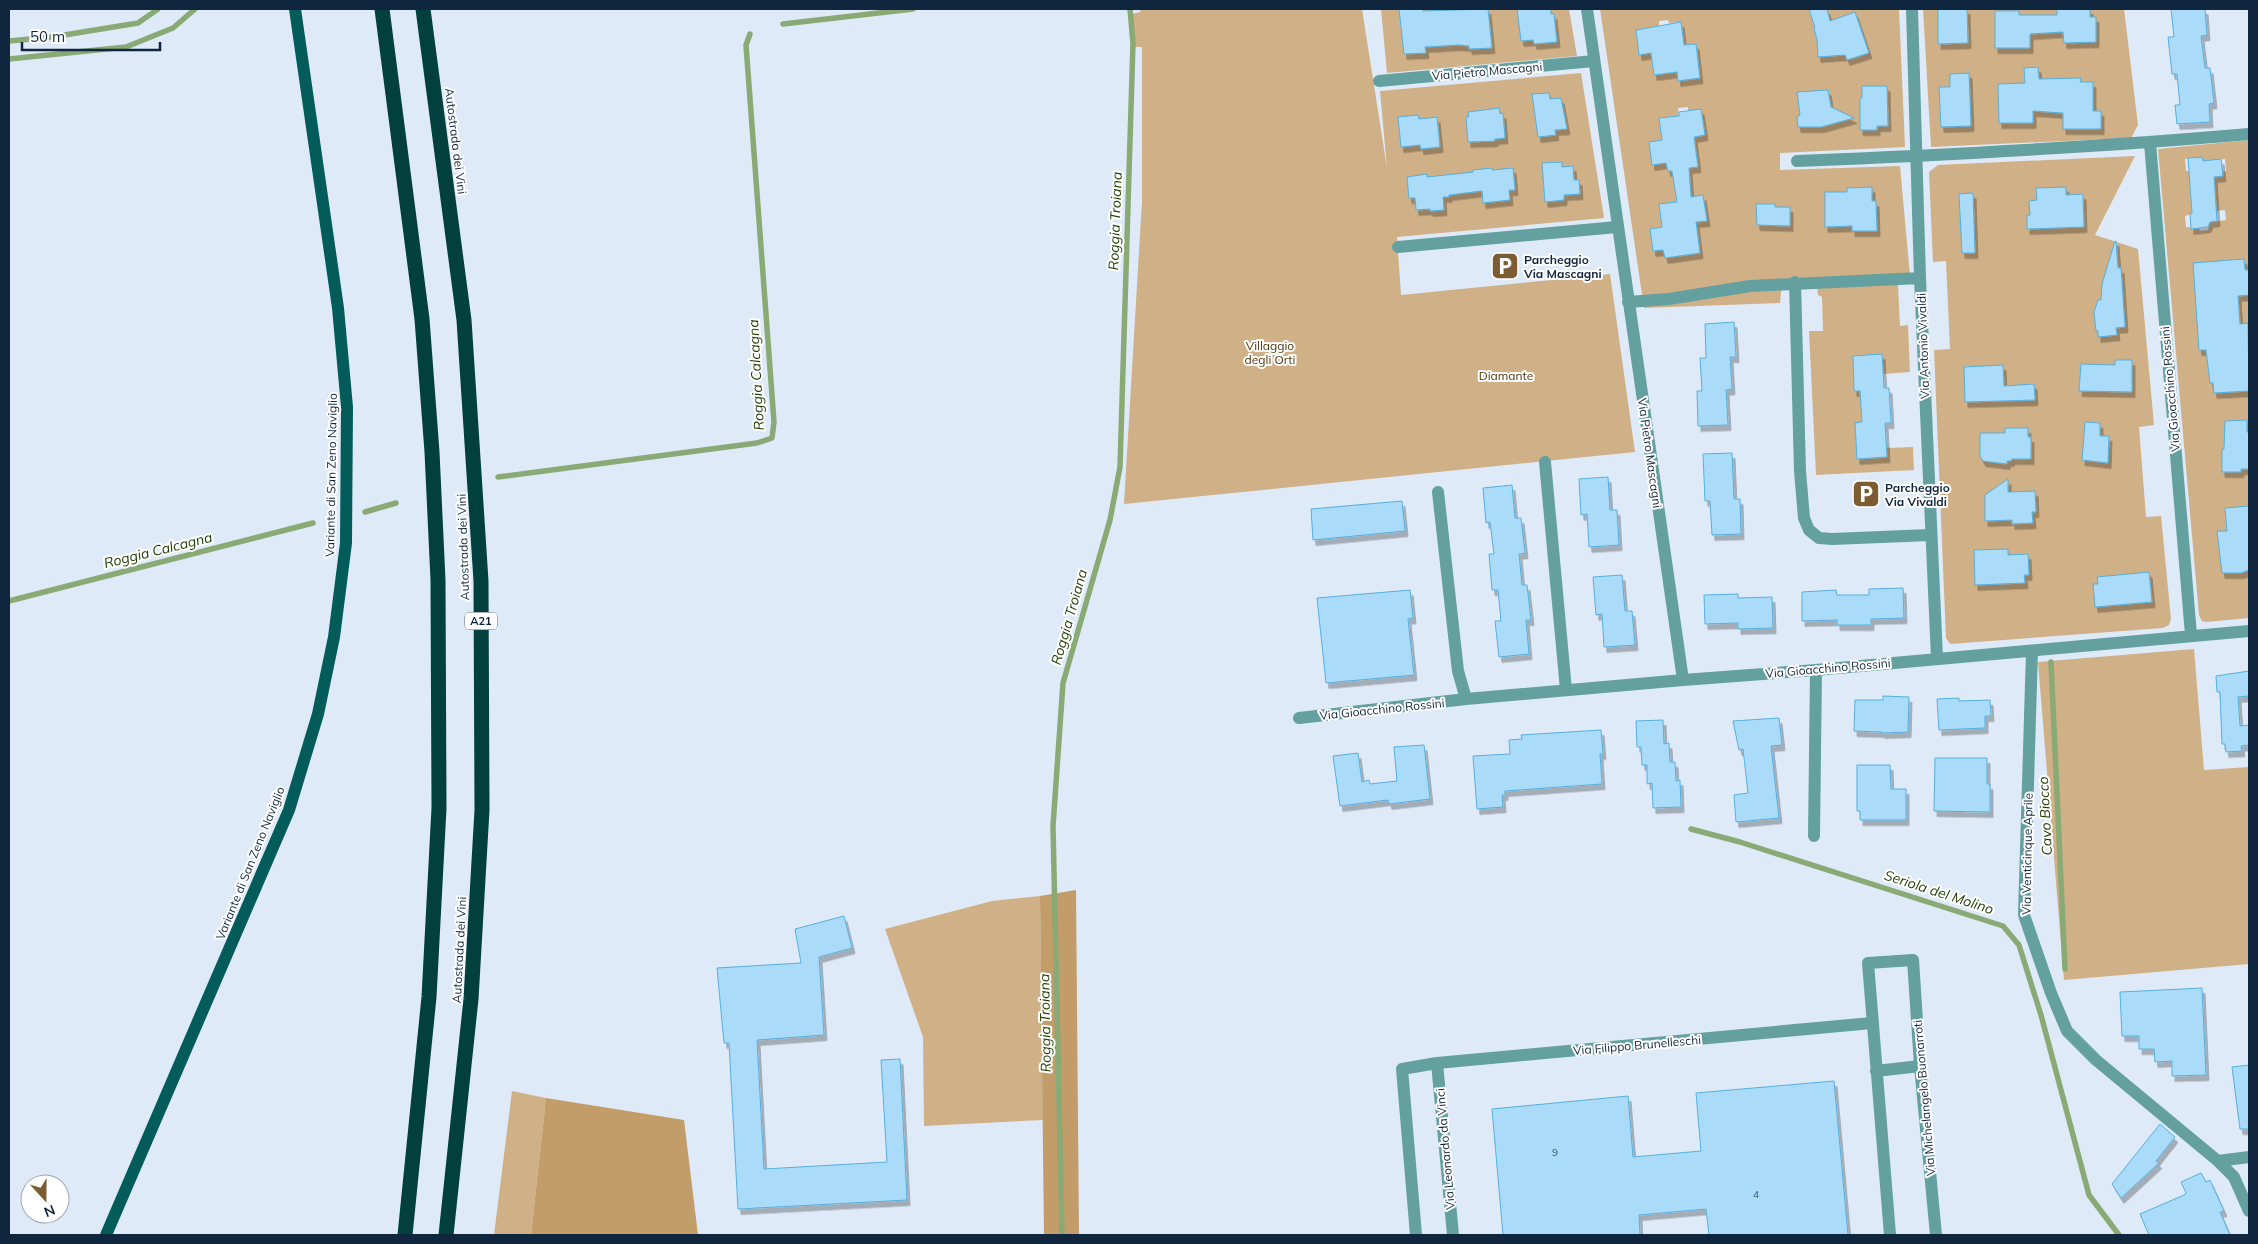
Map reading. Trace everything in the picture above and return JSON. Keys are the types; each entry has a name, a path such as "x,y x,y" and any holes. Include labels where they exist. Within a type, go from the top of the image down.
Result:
{"highway":[{"path":"382,9 422,319 432,452 438,580 439,808 429,997 406,1235"},
{"name":"Autostrada dei Vini","path":"423,9 464,320 481,581 481,820 472,999 446,1235"}],"main road":[{"name":"Variante di San Zeno Naviglio","path":"107,1234 289,810 318,714 334,637 346,543 347,407 338,308 295,9"}],"street":[{"name":"Via Pietro Mascagni","path":"1587,9 1683,680"},
{"name":"Via Antonio Vivaldi","path":"1912,9 1920,278 1937,658"},
{"name":"Via Pietro Mascagni","path":"1379,81 1594,61"},
{"path":"1797,161 2150,143 2249,134"},
{"name":"Via Gioacchino Rossini","path":"2150,143 2191,636"},
{"path":"1398,247 1617,227"},
{"path":"1628,302 1668,299 1750,286 1795,282 1920,278"},
{"path":"1795,282 1800,471 1804,518 1809,530 1819,538 1869,531 1930,535"},
{"path":"1545,462 1566,690"},
{"path":"1438,492 1458,671 1466,700"},
{"name":"Via Gioacchino Rossini","path":"1299,718 1566,690 1816,670 2249,631"},
{"name":"Via Venticinque Aprile","path":"2032,651 2024,915 2051,993 2067,1030 2096,1060 2218,1161 2234,1177 2249,1211"},
{"path":"1814,836 1816,670"},
{"name":"Via Michelangelo Buonarroti","path":"1872,1023 1868,964 1913,960 1920,1066 1936,1235"},
{"path":"1872,1023 1890,1235"},
{"name":"Via Filippo Brunelleschi","path":"1416,1235 1402,1068 1437,1063 1872,1023"},
{"name":"Via Leonardo da Vinci","path":"1437,1063 1453,1235"},
{"path":"1876,1071 1920,1066"},
{"path":"2218,1161 2249,1157"}],"green space":[{"path":"1141,9 1362,9 1387,168 1380,91 1581,73 1604,218 1397,237 1401,295 1610,274 1635,452 1124,504 1142,201 1142,47 1134,47 1132,14 1140,12"},
{"path":"1381,9 1569,9 1577,56 1387,73"},
{"path":"1600,9 1899,9 1905,147 1780,153 1780,170 1900,166 1910,276 1782,281 1780,303 1644,308","holes":["1668,20 1669,23 1681,22 1684,45 1696,44 1700,78 1679,81 1677,72 1654,75 1651,53 1639,54 1636,30 1659,27 1659,21","1688,107 1688,111 1701,109 1704,135 1694,137 1698,167 1668,171 1666,163 1649,142 1662,140 1659,118 1679,116 1678,108","1691,193 1691,197 1703,196 1707,221 1696,222 1700,253 1665,258 1663,250 1653,251 1650,229 1662,227 1659,204 1677,202 1676,197"]},
{"path":"1923,9 2124,9 2138,125 2131,138 1931,147"},
{"path":"2249,140 2249,618 2206,622 2202,621 2199,615 2158,149","holes":["2202,157 2203,161 2225,159 2226,171 2222,172 2222,176 2214,177 2216,211 2225,210 2226,220 2210,222 2208,230 2200,231 2199,228 2186,227 2185,216 2194,213 2189,171 2186,171 2185,159"]},
{"path":"2135,156 2095,235 2138,249 2154,425 2139,427 2146,517 2161,516 2171,619 2169,625 2163,628 1950,644 1946,638 1934,350 1950,349 1946,261 1933,262 1929,172 1938,165"},
{"path":"1817,285 1898,285 1900,326 1908,325 1910,372 1883,374 1882,354 1853,356 1854,391 1861,391 1862,422 1855,423 1857,459 1887,457 1886,448 1913,447 1914,470 1816,475 1809,331 1823,331 1822,297 1818,295"},
{"path":"2194,649 2204,770 2249,767 2249,964 2064,980 2038,662"},
{"path":"1040,896 1043,1120 924,1126 923,1037 885,929 992,901"},
{"path":"512,1091 546,1098 531,1235 494,1235"}],"shaded area":[{"path":"1076,890 1079,1235 1044,1235 1040,896"},
{"path":"546,1098 684,1120 698,1235 531,1235"}],"building":[{"path":"1399,9 1423,9 1423,11 1488,9 1492,48 1469,49 1469,46 1459,45 1425,47 1426,53 1404,54"},
{"path":"1517,9 1551,9 1551,14 1554,14 1557,42 1534,44 1533,40 1521,41"},
{"path":"1809,9 1827,9 1830,21 1855,12 1869,53 1847,60 1845,55 1818,57 1815,28"},
{"path":"1938,9 1967,9 1968,43 1938,44"},
{"path":"2057,9 2090,9 2090,17 2096,17 2096,42 2064,43 2063,32 2030,34 2030,48 1995,48 1995,11 2019,11 2019,15 2057,15"},
{"path":"2171,9 2205,9 2207,35 2201,36 2205,68 2210,68 2214,103 2209,104 2210,122 2177,124 2175,105 2180,105 2177,74 2172,74 2168,37 2174,37"},
{"path":"1681,22 1684,45 1696,44 1700,78 1678,81 1677,72 1654,75 1651,53 1639,55 1636,30"},
{"path":"2038,67 2039,79 2081,78 2080,82 2093,82 2093,111 2101,111 2101,129 2063,129 2063,113 2033,111 2033,123 1999,123 1998,84 2025,83 2024,68"},
{"path":"1969,73 1971,126 1941,127 1939,87 1950,87 1950,74"},
{"path":"1862,86 1887,86 1888,126 1877,126 1877,130 1860,130"},
{"path":"1828,90 1831,107 1854,118 1821,127 1798,127 1797,117 1800,115 1797,92"},
{"path":"1549,93 1550,99 1561,98 1567,129 1555,130 1556,135 1538,137 1532,94"},
{"path":"1499,108 1500,114 1503,113 1505,138 1495,139 1495,141 1468,142 1466,117 1469,117 1468,112"},
{"path":"1701,109 1705,135 1694,137 1698,167 1689,168 1691,197 1703,195 1707,221 1696,222 1700,253 1665,258 1663,250 1653,251 1650,229 1662,227 1659,204 1677,202 1672,171 1668,171 1666,163 1652,165 1649,142 1662,140 1659,118 1679,116 1679,112"},
{"path":"1418,115 1419,119 1437,117 1440,147 1421,149 1420,145 1401,147 1398,117"},
{"path":"2202,157 2203,161 2221,159 2223,176 2214,177 2217,221 2210,222 2208,227 2191,229 2190,214 2192,213 2188,158"},
{"path":"1562,162 1562,167 1573,166 1574,180 1579,180 1580,194 1564,195 1564,200 1545,202 1542,163"},
{"path":"1492,168 1492,170 1513,168 1515,190 1509,190 1510,200 1483,203 1482,191 1449,195 1449,197 1443,197 1444,210 1430,211 1430,209 1416,210 1415,198 1409,198 1407,177 1427,174 1427,177"},
{"path":"1872,187 1872,201 1876,201 1877,231 1852,231 1852,226 1825,227 1825,192 1847,192 1847,188"},
{"path":"2066,187 2066,195 2083,194 2084,227 2027,229 2027,215 2030,215 2029,201 2037,200 2036,188"},
{"path":"1973,193 1975,253 1962,253 1959,194"},
{"path":"1756,204 1775,204 1775,207 1790,207 1790,226 1757,225"},
{"path":"2115,241 2118,268 2121,268 2125,327 2116,328 2117,335 2098,337 2094,312 2098,300 2101,300 2102,284"},
{"path":"2244,259 2245,270 2249,270 2249,295 2238,296 2240,324 2248,323 2249,391 2214,393 2213,383 2210,383 2206,350 2199,350 2193,263"},
{"path":"1734,322 1736,357 1730,357 1732,389 1726,390 1728,425 1698,426 1697,391 1702,391 1700,358 1706,358 1705,324"},
{"path":"1882,354 1884,388 1889,388 1891,423 1885,423 1887,457 1857,459 1855,423 1862,422 1860,391 1854,391 1853,356"},
{"path":"2115,360 2132,360 2132,392 2079,391 2081,364 2115,365"},
{"path":"2003,365 2004,386 2034,384 2035,400 1965,402 1964,367"},
{"path":"2247,420 2247,432 2249,432 2249,469 2241,469 2241,472 2222,472 2225,421"},
{"path":"2085,422 2100,423 2100,436 2109,436 2108,463 2082,460"},
{"path":"2005,428 2028,428 2028,437 2031,437 2031,459 2012,459 2007,461 2007,464 1983,461 1980,456 1980,433 2005,433"},
{"path":"1732,453 1734,499 1740,499 1741,534 1712,535 1710,501 1705,501 1703,454"},
{"path":"1608,477 1610,510 1617,510 1619,545 1589,547 1587,514 1581,515 1579,479"},
{"path":"2008,479 2008,492 2035,491 2036,512 2032,512 2033,523 2012,524 2012,520 1985,521 1985,495"},
{"path":"1512,485 1515,518 1521,518 1525,553 1519,554 1522,585 1527,585 1531,620 1526,620 1529,654 1499,657 1495,621 1501,621 1498,590 1492,590 1489,554 1494,554 1490,522 1486,523 1483,488"},
{"path":"1402,501 1405,531 1313,540 1311,509"},
{"path":"2249,506 2249,570 2241,573 2222,573 2217,531 2227,531 2225,508"},
{"path":"2008,549 2008,555 2028,554 2029,575 2024,575 2025,583 1975,585 1974,550"},
{"path":"2149,572 2152,602 2095,607 2093,584 2098,584 2097,577"},
{"path":"1622,575 1625,611 1632,611 1635,645 1604,647 1602,614 1596,615 1593,577"},
{"path":"1903,588 1904,618 1871,619 1871,625 1837,625 1837,620 1802,621 1802,592 1836,590 1837,595 1869,595 1869,589"},
{"path":"1410,590 1413,618 1408,619 1414,675 1326,683 1317,598"},
{"path":"1738,594 1738,598 1772,597 1773,628 1738,629 1738,623 1705,624 1704,595"},
{"path":"2249,671 2249,696 2238,697 2240,726 2249,725 2249,745 2241,746 2242,751 2226,752 2225,744 2222,744 2220,692 2217,692 2216,676"},
{"path":"1883,696 1909,697 1908,732 1854,731 1855,700 1883,700"},
{"path":"1959,698 1959,701 1990,700 1991,716 1985,716 1985,728 1939,730 1937,699"},
{"path":"1779,718 1782,745 1771,746 1779,818 1736,822 1734,795 1748,793 1743,749 1739,750 1733,721"},
{"path":"1663,720 1664,744 1669,743 1670,762 1675,762 1676,781 1680,780 1681,807 1653,808 1652,783 1647,784 1647,765 1642,765 1641,747 1637,747 1636,721"},
{"path":"1601,730 1603,754 1600,754 1602,784 1505,791 1505,795 1502,795 1503,807 1477,809 1473,756 1510,754 1509,740 1522,739 1521,735"},
{"path":"1424,745 1430,799 1389,804 1388,800 1340,806 1333,756 1358,753 1362,782 1369,780 1370,784 1397,781 1394,747"},
{"path":"1935,758 1987,758 1987,784 1990,784 1990,812 1934,811"},
{"path":"1857,765 1890,765 1891,789 1906,789 1906,820 1860,820 1860,811 1857,811"},
{"path":"844,916 852,948 819,957 824,1035 757,1040 764,1169 887,1162 881,1060 900,1059 907,1200 738,1209 729,1043 724,1043 717,968 801,963 795,929"},
{"path":"2202,988 2206,1075 2172,1076 2172,1061 2155,1062 2154,1049 2139,1049 2139,1036 2122,1036 2120,992"},
{"path":"2249,1065 2249,1129 2240,1129 2232,1067"},
{"path":"1834,1081 1848,1235 1709,1235 1706,1209 1639,1215 1640,1235 1503,1235 1492,1109 1628,1096 1633,1157 1701,1151 1696,1093"},
{"path":"2160,1124 2175,1137 2156,1161 2159,1163 2121,1198 2112,1184"},
{"path":"2201,1173 2206,1182 2210,1180 2224,1211 2220,1212 2230,1235 2149,1235 2140,1214 2184,1195 2186,1193 2181,1182"}],"waterway":[{"path":"9,41 52,37 138,23 158,9"},
{"path":"9,59 126,47 173,28 195,9"},
{"name":"Roggia Calcagna","path":"783,24 913,9"},
{"name":"Roggia Troiana","path":"1062,1235 1053,826 1063,683 1110,520 1120,467 1133,43 1130,9"},
{"name":"Roggia Calcagna","path":"498,477 757,443 772,438 774,422 746,45 750,34"},
{"name":"Roggia Calcagna","path":"365,512 396,503"},
{"name":"Roggia Calcagna","path":"9,601 313,523"},
{"name":"Cavo Biocco","path":"2051,662 2065,969"},
{"name":"Seriola del Molino","path":"1691,829 1740,842 2003,926 2019,945 2041,1015 2089,1195 2119,1235"}],"place":[{"name":"Parcheggio Via Mascagni","path":"1505,266"},
{"name":"Parcheggio Via Vivaldi","path":"1866,494"}],"park label":[{"name":"Villaggio degli Orti","path":"1270,352"},
{"name":"Diamante","path":"1506,375"}]}
